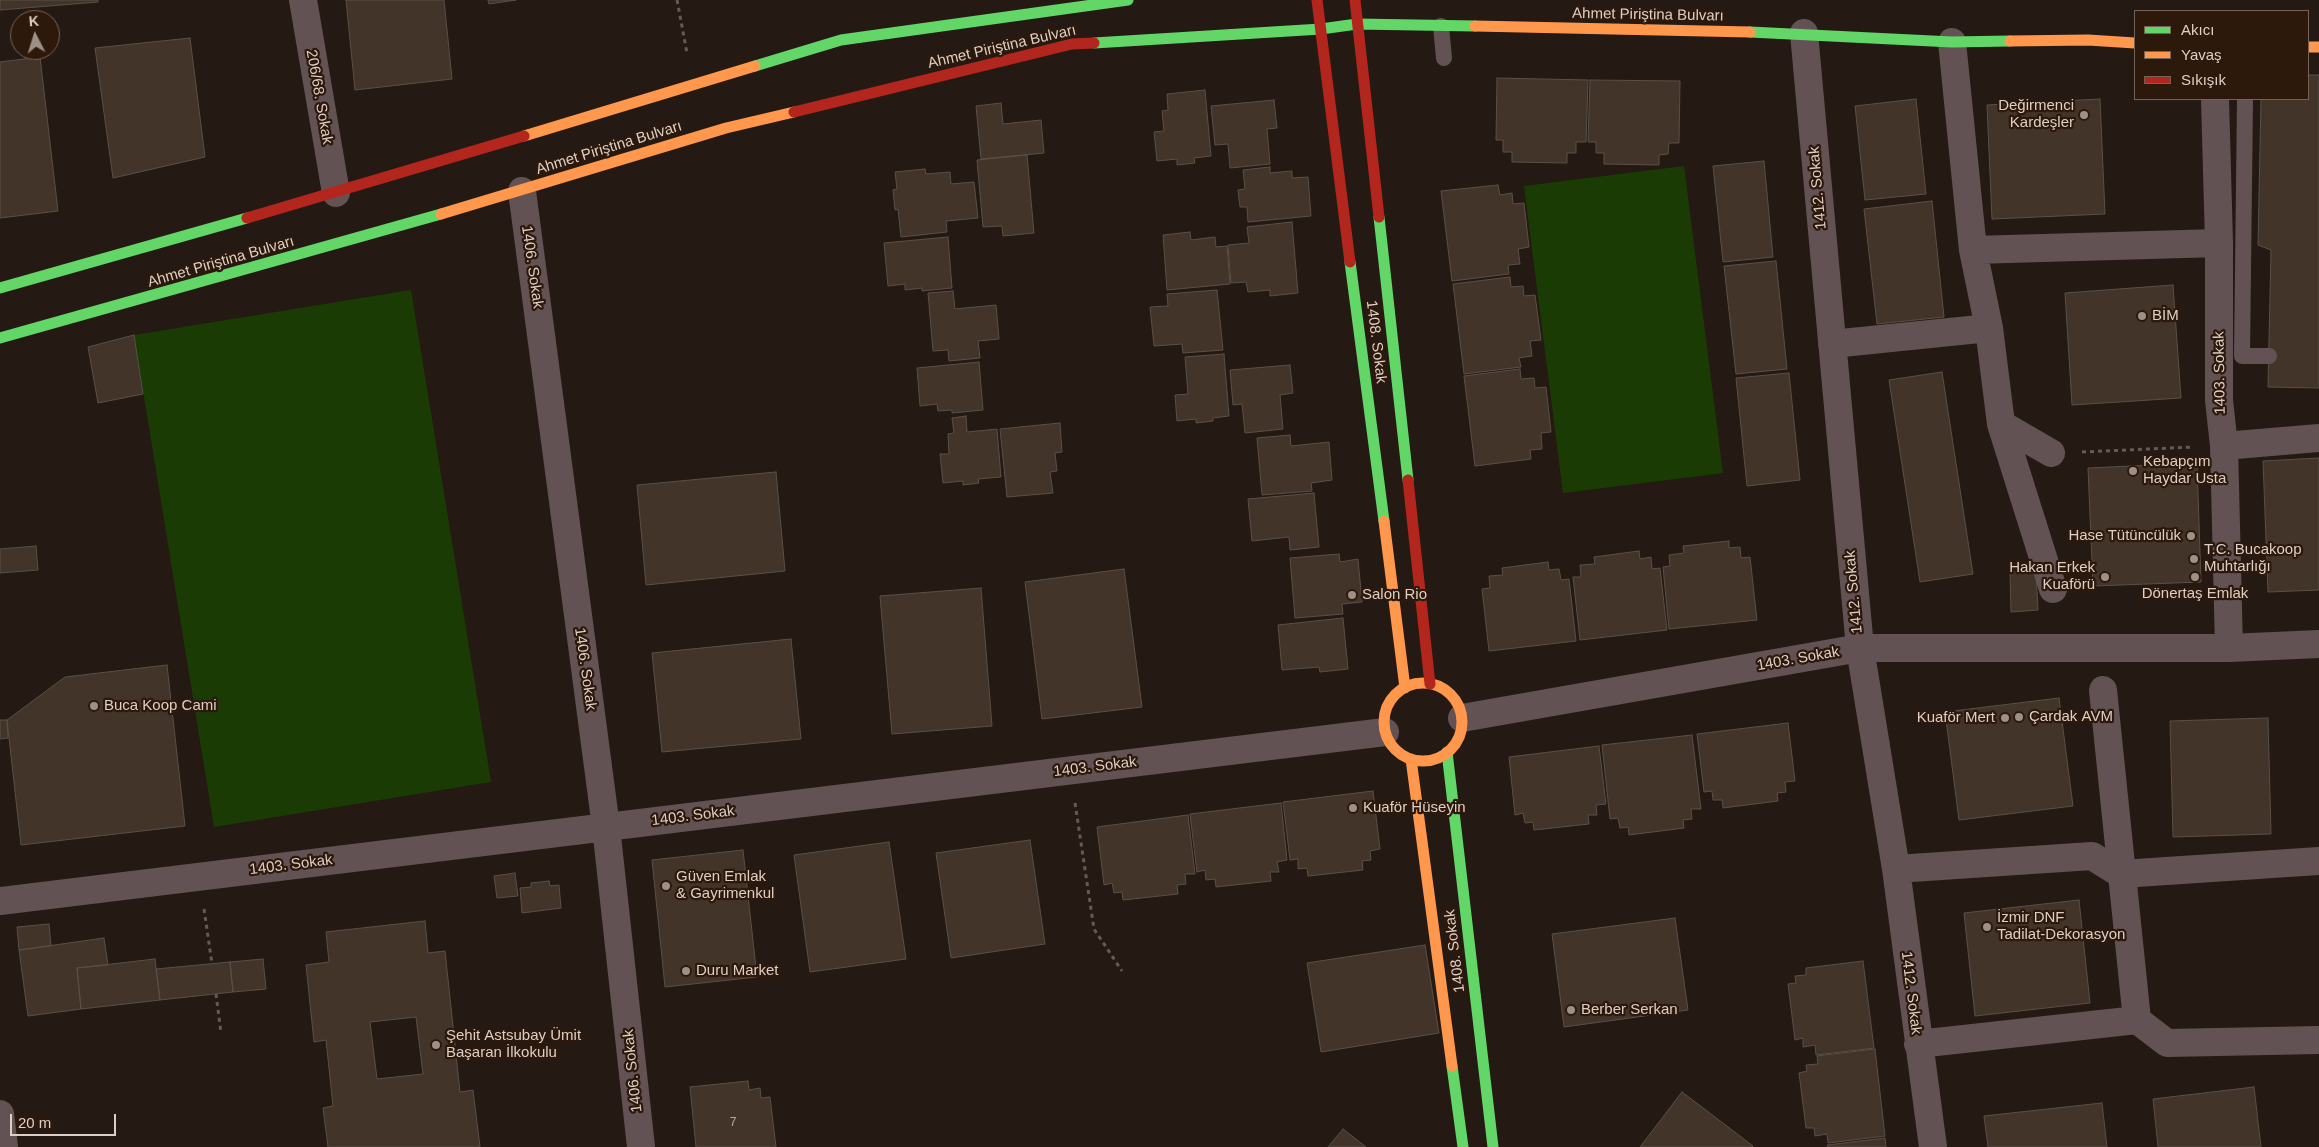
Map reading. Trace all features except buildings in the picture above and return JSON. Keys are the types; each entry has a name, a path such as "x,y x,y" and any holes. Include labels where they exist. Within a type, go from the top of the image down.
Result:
{"main road":[{"name":"Ahmet Piriştina Bulvarı","path":"0,288 336,193 841,40 1128,0"},
{"name":"1408. Sokak","path":"1317,0 1405,688"},
{"name":"1408. Sokak","path":"1354,0 1430,684"},
{"name":"Ahmet Piriştina Bulvarı","path":"0,338 123,305 522,191 726,128 1072,44 1321,29 1357,24 1441,26 1710,39 1804,33 1952,42 2088,40 2134,43"},
{"path":"1417,684 1430,684 1442,688 1452,696 1459,706 1462,718 1456,743 1436,759 1423,761 1411,759 1400,753 1391,744 1385,732 1384,719 1387,706 1394,696 1405,688 1417,684"},
{"name":"1408. Sokak","path":"1447,752 1493,1147"},
{"name":"1408. Sokak","path":"1411,759 1463,1147"}],"street":[{"name":"206/68. Sokak","path":"303,0 336,193"},
{"name":"1412. Sokak","path":"1804,33 1860,648 1896,869 1933,1147"},
{"path":"1952,42 1972,250 1989,328 2001,424 2053,590"},
{"name":"1403. Sokak","path":"2215,100 2219,243 2219,400 2224,446 2229,648"},
{"name":"1406. Sokak","path":"522,191 606,827 641,1147"},
{"path":"1972,250 2219,243"},
{"path":"1832,344 1989,328"},
{"path":"2001,424 2051,453"},
{"path":"2224,446 2319,438"},
{"name":"1403. Sokak","path":"1462,718 1860,648 2229,648 2319,644"},
{"path":"2103,690 2137,1020"},
{"name":"1403. Sokak","path":"0,901 1385,732"},
{"path":"1896,869 2092,856 2121,874 2319,861"},
{"path":"1918,1044 2137,1020 2167,1043 2319,1040"},
{"path":"0,1114 4,1147"}],"lane":[{"path":"1441,26 1444,58"},
{"path":"2245,100 2242,356 2268,356"}],"path":[{"path":"677,0 693,85"},
{"path":"2051,453 2224,446"},
{"path":"1070,770 1094,929 1122,971"},
{"path":"198,876 212,964"},
{"path":"216,994 221,1033"}],"green space":[{"path":"1684,166 1723,473 1563,493 1524,186"},
{"path":"411,290 491,782 214,827 134,335"}],"traffic: fast":[{"path":"755,66 841,40 1128,0"},
{"path":"1094,43 1321,29 1357,24 1475,26"},
{"path":"1750,32 1952,42 2010,41"},
{"path":"0,338 441,214"},
{"path":"1379,217 1408,480"},
{"path":"0,288 247,218"},
{"path":"1350,262 1384,521"},
{"path":"1447,752 1493,1147"},
{"path":"1452,1066 1463,1147"}],"traffic: slow":[{"path":"1475,26 1750,32"},
{"path":"2010,41 2088,40 2134,43"},
{"path":"2309,47 2319,47"},
{"path":"524,136 755,66"},
{"path":"441,214 726,128 794,112"},
{"path":"1384,521 1405,688"},
{"path":"1423,683 1438,686 1450,695 1459,707 1462,722 1459,737 1450,749 1438,758 1423,761 1408,758 1396,749 1387,737 1384,722 1387,707 1396,695 1408,686 1423,683"},
{"path":"1411,759 1452,1066"}],"traffic: jam":[{"path":"1317,0 1350,262"},
{"path":"1355,0 1379,217"},
{"path":"794,112 1072,44 1094,43"},
{"path":"247,218 524,136"},
{"path":"1408,480 1430,684"}],"place":[{"name":"Değirmenci Kardeşler","path":"2084,115"},
{"name":"BİM","path":"2142,316"},
{"name":"Kebapçım Haydar Usta","path":"2133,471"},
{"name":"Hase Tütüncülük","path":"2191,536"},
{"name":"T.C. Bucakoop Muhtarlığı","path":"2194,559"},
{"name":"Hakan Erkek Kuaförü","path":"2105,577"},
{"name":"Dönertaş Emlak","path":"2195,577"},
{"name":"Salon Rio","path":"1352,595"},
{"name":"Buca Koop Cami","path":"94,706"},
{"name":"Çardak AVM","path":"2019,717"},
{"name":"Kuaför Mert","path":"2005,718"},
{"name":"Kuaför Hüseyin","path":"1353,808"},
{"name":"Güven Emlak & Gayrimenkul","path":"666,886"},
{"name":"İzmir DNF Tadilat-Dekorasyon","path":"1987,927"},
{"name":"Duru Market","path":"686,971"},
{"name":"Berber Serkan","path":"1571,1010"},
{"name":"Şehit Astsubay Ümit Başaran İlkokulu","path":"436,1045"}]}
